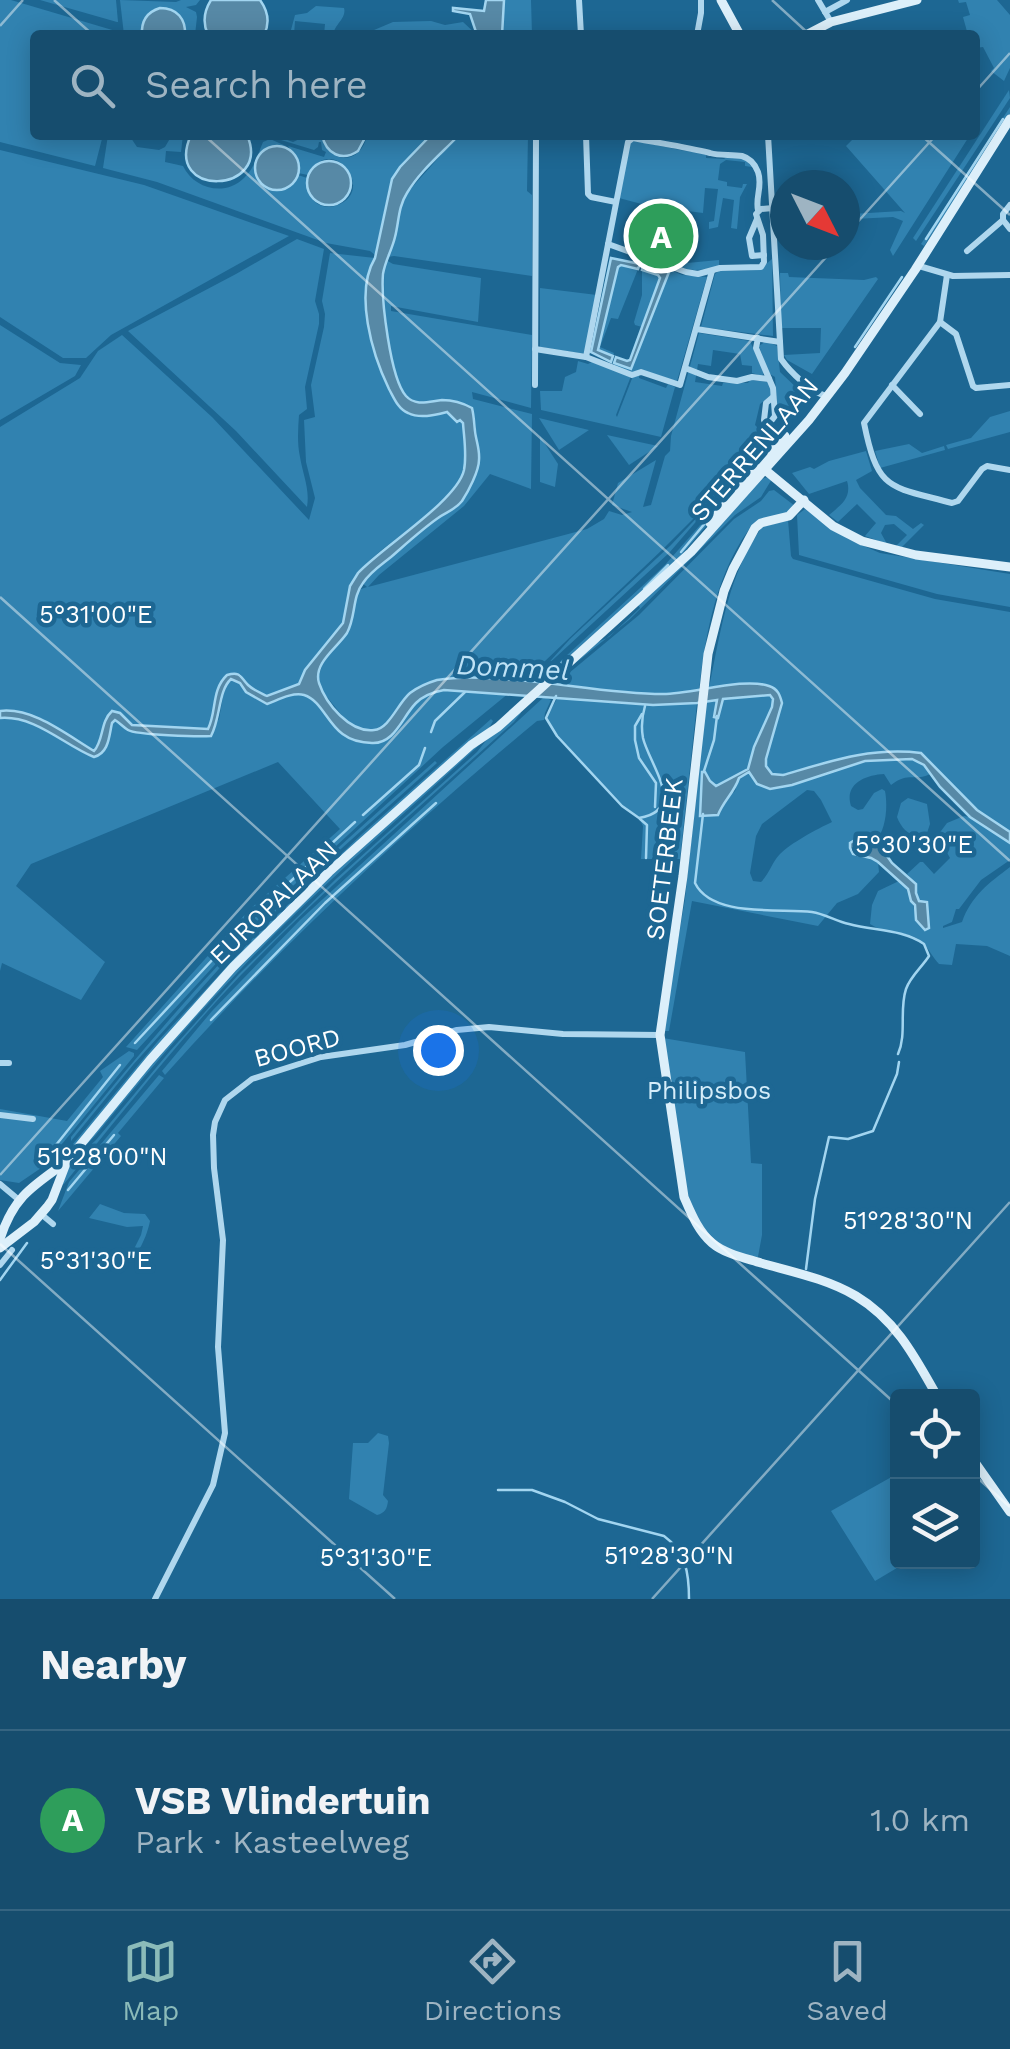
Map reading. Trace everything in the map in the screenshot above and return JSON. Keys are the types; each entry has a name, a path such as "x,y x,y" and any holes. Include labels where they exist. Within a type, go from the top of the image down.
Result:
{"main road":[{"path":"720,0 737,30"},
{"path":"815,30 830,22 916,0"},
{"name":"STERRENLAAN","path":"532,696 691,552 824,396 921,261 1010,122"},
{"name":"STERRENLAAN","path":"901,290 923,249 940,228"},
{"path":"765,465 833,526 878,547 916,556 1010,567"},
{"name":"SOETERBEEK","path":"801,498 789,516 758,525 740,555 724,591 704,687 660,1035 684,1197 694,1220 710,1241 740,1258 825,1280 871,1307 904,1338 933,1389"},
{"name":"EUROPALAAN","path":"30,1188 67,1161 184,1021 329,872 471,744 498,727 532,696"},
{"name":"EUROPALAAN","path":"44,1210 67,1161"},
{"path":"0,1239 8,1215 30,1188 45,1191 48,1199 44,1210 0,1248"},
{"path":"16,1203 16,1222 30,1226"},
{"path":"980,1469 1010,1512"}],"street":[{"path":"580,0 581,30"},
{"path":"698,30 701,0"},
{"path":"818,0 830,22"},
{"path":"825,12 847,0"},
{"path":"535,384 536,140"},
{"path":"586,140 588,194 617,202"},
{"path":"586,357 630,140"},
{"path":"608,244 698,274 720,268 760,267 764,262 756,202 760,193 757,167 746,157 642,140"},
{"path":"768,140 770,170"},
{"path":"1010,205 1003,214 1010,229"},
{"path":"764,256 752,256 749,238 758,215 770,209"},
{"path":"968,251 1003,220"},
{"path":"776,260 781,359 824,396"},
{"path":"921,261 954,276 1010,274"},
{"path":"535,348 586,357 632,375 641,372 680,384 712,271"},
{"path":"947,274 940,322 864,423 876,469 894,487 955,503 982,468 1010,470"},
{"path":"940,322 956,334 973,386 1010,384"},
{"path":"696,329 780,342"},
{"path":"758,338 756,348 774,396 766,403 759,437"},
{"path":"685,368 708,377 737,381 752,377 770,379"},
{"path":"892,385 920,414"},
{"name":"BOORD","path":"156,1599 213,1486 225,1433 218,1347 223,1240 213,1135 225,1100 252,1079 304,1063 457,1030 489,1026 563,1034 660,1035"},
{"path":"0,1115 33,1119"},
{"path":"0,1184 16,1203"},
{"path":"44,1210 53,1224"},
{"path":"0,1266 12,1250"}],"green space":[{"path":"0,0 112,30 30,30 30,140 102,140 95,166 0,142"},
{"path":"40,0 116,0 118,22 117,22"},
{"path":"120,0 200,0 186,7 196,12 196,30 184,30 179,15 164,9 149,15 143,30 123,30"},
{"path":"504,0 531,0 532,30 502,30"},
{"path":"958,0 997,0 1010,15 1010,68 1004,81 991,71 994,68 980,47 980,30 967,30 963,17 970,15 966,2"},
{"path":"316,6 344,8 335,30 324,30 325,24 295,21 294,30 291,30 295,15"},
{"path":"393,22 463,22 472,30 374,30"},
{"path":"1009,90 1010,98 916,241 913,238"},
{"path":"1010,107 1010,116 924,246 921,244"},
{"path":"107,140 132,140 137,147 159,150 169,140 182,140 181,152 166,151 165,162 183,166 202,185 219,189 244,178 263,142 272,140 286,146 268,149 258,157 255,167 259,177 276,189 287,186 298,175 307,178 313,200 328,207 347,199 353,189 347,169 329,159 318,163 308,175 298,173 297,159 288,146 324,157 321,142 314,150 281,140 323,140 330,152 344,158 358,152 366,140 426,140 400,167 389,188 375,255 326,243 157,182 103,168"},
{"path":"455,140 528,140 532,276 387,257 406,194"},
{"path":"632,140 706,152 706,158 745,159 752,167 745,166 745,162 726,160 720,164 718,180 727,182 727,186 742,188 747,184 740,197 737,229 731,228 734,200 723,198 718,227 709,229 709,222 714,221 718,189 705,188 703,213 619,198"},
{"path":"852,140 967,140 893,256 890,250 903,221 893,217 860,219 860,214 905,213 846,146"},
{"path":"0,150 144,185 289,236 111,335 86,358 63,358 0,317"},
{"path":"658,210 673,225 666,255 687,263 719,260 719,266 690,270 647,256"},
{"path":"297,239 324,249 315,301 319,324 305,387 307,409 299,415 298,446 307,507 236,431 128,331"},
{"path":"330,253 375,258 366,288 368,323 383,375 399,406 413,415 447,412 463,423 464,469 448,496 360,571 340,630 299,684 267,696 247,685 240,674 227,675 219,687 208,729 132,725 116,711 93,751 37,720 0,711 0,427 80,378 98,351 122,335 212,417 309,520 315,498 306,462 304,420 315,417 311,385 324,327 322,301"},
{"path":"386,260 481,278 478,322 391,306 391,311 532,335 531,408 472,392 473,399 532,414 531,489 490,474 464,506 368,587 587,529 604,519 609,511 622,515 632,512 612,505 618,483 656,460 643,507 651,505 665,456 670,451 699,333 750,341 764,373 752,373 752,366 742,365 740,354 713,350 711,366 698,364 695,382 722,386 750,380 769,382 771,395 760,404 755,425 762,432 757,438 760,442 710,502 525,680 437,681 408,695 380,729 363,729 348,723 323,692 318,678 323,663 349,629 358,590 367,587 362,583 464,498 471,485 477,452 472,408 454,402 416,402 402,390 388,334"},
{"path":"648,260 682,275 707,277 677,381 614,366 631,369 667,270 643,265"},
{"path":"772,260 773,336 701,327 715,274 759,270"},
{"path":"621,265 638,269 618,319 611,318 600,347 614,353 613,356 598,350"},
{"path":"642,270 660,278 642,327 634,322 642,295"},
{"path":"780,273 788,273 789,277 878,279 812,374 784,355 820,353 821,328 781,328"},
{"path":"540,288 597,295 585,354 540,347"},
{"path":"0,325 60,363 81,365 75,376 0,420"},
{"path":"766,341 777,346 780,372 800,391 800,396 778,418 775,377 768,373 759,346"},
{"path":"578,361 631,376 617,417 633,376 639,374 639,378 666,388 668,384 675,387 661,437 541,410 540,391 562,391 565,377 576,372"},
{"path":"1010,411 1010,432 948,449 946,445 971,438 990,417"},
{"path":"539,418 589,430 559,450"},
{"path":"607,435 658,446 629,465"},
{"path":"540,436 558,464 555,487 540,482"},
{"path":"909,444 922,453 944,446 945,450 880,468 875,451"},
{"path":"866,451 872,471 856,480 860,488 886,515 896,516 913,529 924,525 902,547 896,546 907,535 894,524 885,525 881,533 887,544 865,536 876,523 857,504 838,522 829,515 847,497 847,481 809,494 792,473"},
{"path":"762,455 765,457 678,559 544,682 541,679 664,566"},
{"path":"761,479 772,479 761,497 735,515 629,620 616,631"},
{"path":"725,488 669,553 544,668 671,545"},
{"path":"774,490 795,506 790,512 754,523 731,560 709,625 699,691 632,693 560,684 639,615 734,519"},
{"path":"805,509 848,539 880,553 1010,574 1010,607 937,594 799,555 797,515"},
{"path":"788,520 793,559 935,599 1010,612 1010,832 977,810 921,753 868,754 783,775 772,774 766,759 782,703 770,686 707,689 728,602 742,563 762,527"},
{"path":"231,679 266,704 294,695 309,698 344,735 356,742 370,743 387,739 415,705 439,691 509,693 443,747 280,898 137,1050 126,1047 249,910 340,829 278,762 31,864 16,886 105,962 81,1000 2,963 0,971 0,718 35,725 90,756 106,748 115,720 134,733 198,737 219,719 225,685"},
{"path":"544,697 551,700 544,720 537,721 488,762 344,891 165,1075 162,1071 212,1011 300,920"},
{"path":"558,697 653,705 697,703 680,859 641,859 643,826 639,818 622,806 557,736 546,718"},
{"path":"772,697 770,715 748,769 716,786 702,772 723,802 735,791 739,778 749,771 770,789 887,757 919,762 930,774 903,778 891,785 884,774 877,775 853,786 851,806 858,810 874,793 885,791 882,831 875,842 869,838 861,856 878,862 879,872 858,894 837,903 818,926 692,901 669,1031 663,1031 685,899 706,702 718,700 714,717 718,718 723,700","holes":["807,790 814,791 832,822 791,845 777,857 761,882 753,881 750,873 762,824"]},
{"path":"520,712 514,722 341,878 241,975 59,1186 69,1164 96,1140 239,974 336,879"},
{"path":"491,719 488,730 288,907 76,1146 73,1144 158,1041 255,936"},
{"path":"476,745 265,944 87,1144 159,1054 236,969"},
{"path":"435,761 226,961 71,1141 126,1070 222,961 300,884"},
{"path":"908,798 927,804 927,833 912,834 899,822 901,803"},
{"path":"964,816 1010,843 1010,860 981,880 956,909 952,922 943,928 962,922 976,897 1010,867 1010,956 987,946 956,944 952,965 939,964 919,939 870,924 872,905 878,891 899,881 925,930 916,884 907,874 923,862 934,874 950,858 945,849 934,854 929,847 947,823"},
{"name":"Philipsbos","path":"663,1038 745,1052 751,1163 762,1164 762,1235 757,1262 710,1241 684,1197"},
{"path":"129,1051 134,1056 44,1166 19,1183 0,1180 0,1109 67,1121 103,1077 100,1071"},
{"path":"159,1075 164,1078 118,1133 121,1136 58,1211 69,1182"},
{"path":"100,1204 124,1213 145,1214 150,1221 141,1246 134,1257 124,1264 120,1259 128,1261 143,1226 127,1227 89,1218"},
{"path":"378,1433 388,1436 389,1443 383,1495 388,1504 377,1515 349,1499 353,1443 368,1443"},
{"path":"890,1478 890,1569 895,1569 875,1581 831,1511"}],"shaded area":[{"path":"211,0 260,0 267,17 266,30 206,30"},
{"path":"486,0 504,0 502,30 475,30 470,14 453,8 484,11"},
{"path":"160,8 171,10 179,15 185,30 142,30 152,12"},
{"path":"190,140 248,140 251,155 245,169 233,178 218,181 203,179 191,170 186,156"},
{"path":"324,140 364,140 358,151 346,156 327,147"},
{"path":"426,140 454,140 418,177 402,204 383,274 384,301 400,387 414,401 442,400 472,408 479,465 459,504 366,579 355,601 347,633 319,669 319,683 333,708 356,727 374,730 384,725 410,693 437,680 496,678 663,694 732,685 769,686 782,703 766,759 772,774 783,775 868,754 921,753 977,810 1010,832 1010,843 970,817 924,765 912,759 865,761 770,789 757,784 749,772 739,778 718,815 700,816 702,772 716,786 748,769 772,707 770,695 723,699 718,718 714,717 717,700 653,705 444,690 422,698 387,739 372,743 346,737 304,695 290,695 267,704 231,679 211,736 133,732 115,720 105,748 94,757 25,721 0,718 0,711 25,713 94,751 112,711 132,725 208,729 219,687 227,675 238,674 250,687 267,696 299,684 305,670 343,623 350,586 358,573 448,496 464,470 463,423 447,412 417,416 399,406 377,359 368,324 369,272 392,179"},
{"path":"277,146 293,152 299,168 293,184 277,190 261,184 255,168 261,152"},
{"path":"329,161 344,168 351,183 344,198 329,205 314,198 307,183 314,168"},
{"path":"611,258 640,264 638,269 618,267 598,350 613,356 611,362 591,352"},
{"path":"643,265 669,272 631,369 614,363 616,357 630,360 660,278 642,270"},
{"path":"860,837 880,846 916,884 919,901 927,902 929,928 925,930 916,920 908,889 878,862 853,854 850,843"}],"waterway":[{"path":"926,239 1003,119"},
{"path":"855,347 902,277"},
{"path":"681,552 706,522"},
{"path":"644,589 668,565"},
{"name":"Dommel","path":"553,671 564,661"},
{"name":"Dommel","path":"431,732 435,721 465,692"},
{"name":"Dommel","path":"556,696 546,718 557,736 622,806 639,818 661,806 663,796 643,738 645,706"},
{"path":"642,714 635,726 635,740 639,758 656,783 655,807"},
{"path":"704,771 717,716"},
{"path":"363,815 419,765 425,748"},
{"path":"211,1020 325,903 436,803"},
{"path":"703,814 695,883 716,902 748,909 817,913 924,944 929,956 906,989 898,1054"},
{"path":"640,819 647,825 646,858"},
{"path":"135,1043 254,915 355,822"},
{"path":"806,1269 815,1199 829,1137 848,1139 873,1131 899,1062"},
{"path":"40,1165 120,1065"},
{"path":"68,1190 114,1135"},
{"path":"0,1280 27,1243"},
{"path":"498,1490 532,1490 598,1519 664,1536 685,1564 689,1599"}],"place":[{"name":"VSB Vlindertuin","path":"661,236"}]}
